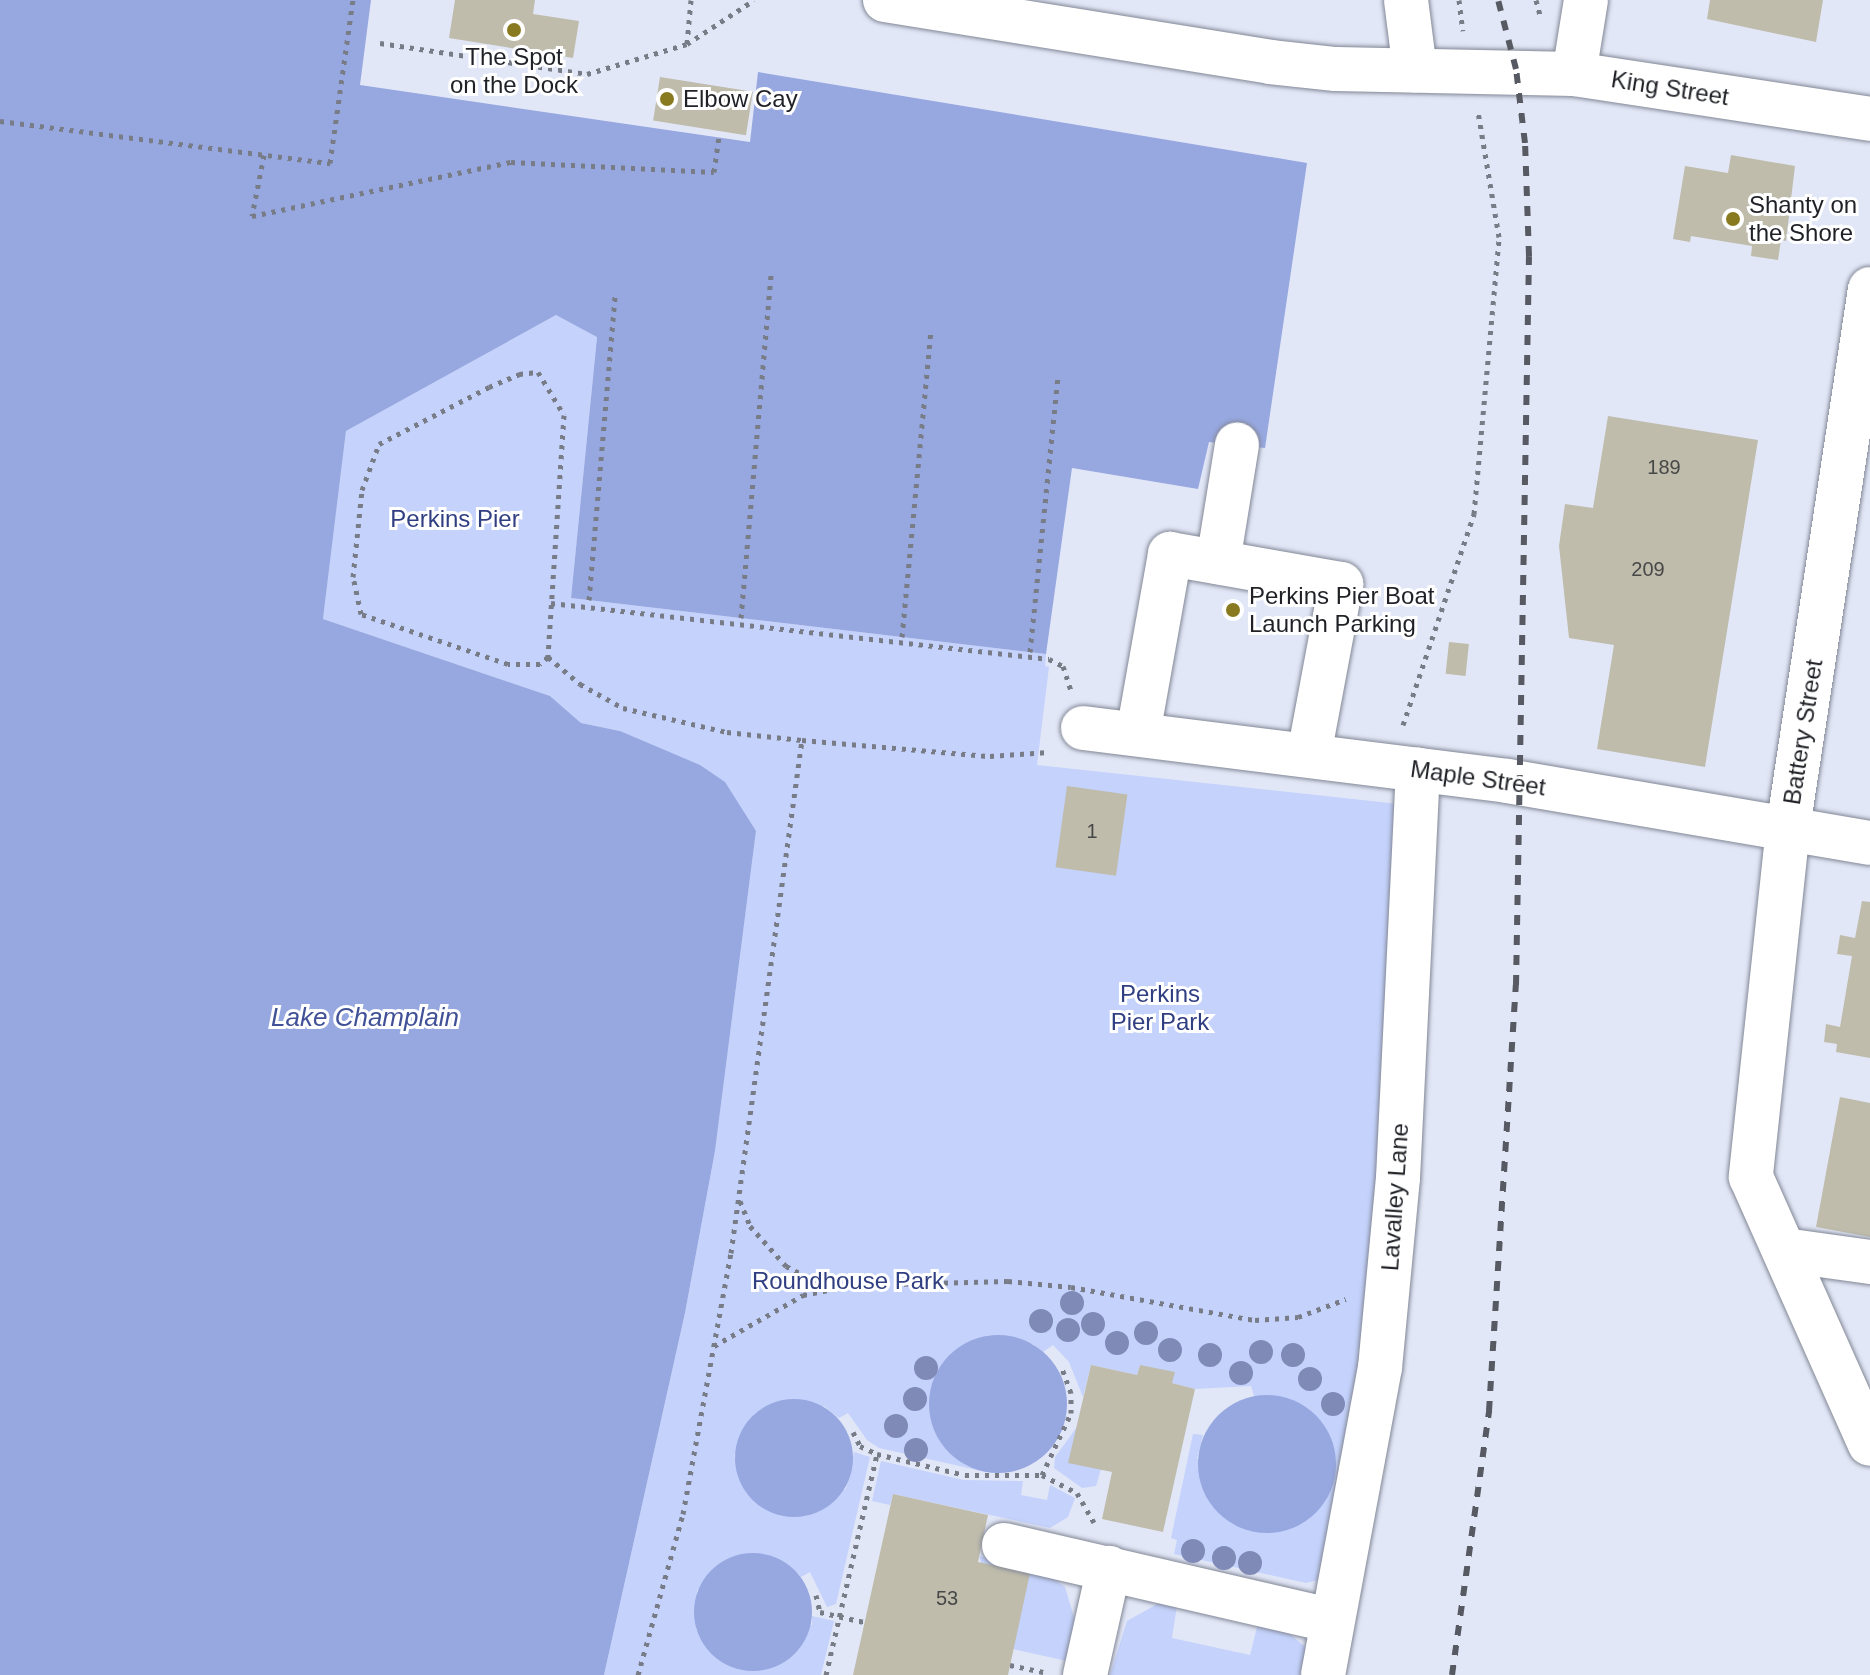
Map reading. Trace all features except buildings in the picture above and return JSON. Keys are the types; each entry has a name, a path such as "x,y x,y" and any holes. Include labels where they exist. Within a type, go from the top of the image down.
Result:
{"street":[{"name":"King Street","path":"885,0 1185,52 1336,69 1415,70 1467,54 1574,74 1870,119"},
{"path":"1406,0 1415,70"},
{"path":"1574,74 1586,0"},
{"name":"Battery Street","path":"1784,1250 1751,1177 1788,828 1870,289"},
{"path":"1218,562 1237,445"},
{"path":"1138,734 1170,554 1341,584 1309,755"},
{"name":"Maple Street","path":"1083,728 1418,769 1870,843"},
{"name":"Lavalley Lane","path":"1323,1675 1364,1474 1390,1270 1418,769"},
{"path":"1784,1250 1870,1262"},
{"path":"1784,1250 1870,1444"},
{"path":"1004,1545 1332,1621"},
{"path":"1085,1675 1109,1568"}],"path":[{"path":"0,121 330,163 353,0"},
{"path":"687,44 691,0"},
{"path":"380,43 587,74 687,44 754,0"},
{"path":"1459,0 1467,54"},
{"path":"264,155 252,216 511,162 714,172 719,138"},
{"path":"741,618 771,275"},
{"path":"589,600 615,294"},
{"path":"902,637 931,332"},
{"path":"538,372 564,415 548,657 540,664 508,664 361,614 353,577 362,490 379,444 489,387 519,374 538,372"},
{"path":"1030,652 1058,378"},
{"path":"551,603 1049,659 1063,666 1083,728"},
{"path":"548,657 580,684 623,708 727,732 802,740"},
{"path":"739,1199 750,1226 786,1266 831,1289"},
{"path":"638,1675 683,1514 713,1347 803,1295 831,1289 1008,1281 1071,1287 1255,1320 1327,1309 1390,1270"},
{"path":"1042,1475 1071,1413 1071,1393 1062,1368"},
{"path":"853,1432 860,1446 877,1454 965,1475 1042,1475 1077,1493 1092,1516 1109,1568"},
{"path":"826,1675 877,1454"},
{"path":"816,1595 820,1612 864,1622"},
{"path":"1010,1665 1056,1675"}],"green space":[{"name":"Perkins Pier Park","path":"556,315 597,336 571,598 1046,654 1045,666 1049,667 1037,765 1399,804 1380,1287 1331,1577 1306,1583 1174,1554 1177,1540 1171,1538 1193,1434 1203,1435 1197,1459 1336,1458 1319,1419 1254,1396 1251,1386 1195,1389 1172,1383 1140,1365 1137,1375 1091,1365 1083,1397 1069,1362 1053,1345 1043,1352 1033,1344 989,1335 950,1354 965,1465 986,1472 879,1448 867,1440 848,1413 839,1418 824,1406 734,1455 747,1494 818,1512 846,1488 854,1452 870,1457 836,1604 827,1607 810,1572 801,1577 798,1573 697,1590 696,1630 812,1625 812,1616 834,1621 821,1675 604,1675 685,1313 715,1151 756,831 620,731 581,723 550,696 323,619 346,431"},
{"path":"1077,1427 1101,1469 1096,1486 1082,1488 1054,1468 1055,1457"},
{"path":"881,1461 964,1480 1023,1481 1021,1495 1047,1500 1050,1485 1075,1498 1068,1517 1050,1528 893,1494 890,1505 872,1501"},
{"path":"979,1556 1040,1569 1065,1587 1076,1624 1067,1661 1013,1649"},
{"path":"1159,1603 1177,1605 1172,1638 1250,1655 1258,1623 1285,1630 1304,1646 1313,1675 1110,1675 1127,1621"}],"water":[{"name":"Lake Champlain","path":"0,0 371,0 360,85 750,142 758,72 1307,163 1265,448 1209,442 1198,489 1072,468 1046,654 571,598 597,337 556,315 346,431 323,619 550,696 581,723 620,731 700,765 725,782 756,831 715,1151 685,1313 604,1675 0,1675"},
{"path":"998,1335 1024,1340 1047,1355 1062,1378 1067,1404 1062,1430 1047,1453 1024,1468 998,1473 972,1468 949,1453 934,1430 929,1404 934,1378 949,1355 972,1340"},
{"path":"1267,1395 1293,1400 1316,1415 1331,1438 1336,1464 1331,1490 1316,1513 1293,1528 1267,1533 1241,1528 1218,1513 1203,1490 1198,1464 1203,1438 1218,1415 1241,1400"},
{"path":"794,1399 817,1403 836,1416 849,1435 853,1458 849,1481 836,1500 817,1513 794,1517 771,1513 752,1500 739,1481 735,1458 739,1435 752,1416 771,1403"},
{"path":"753,1553 776,1557 795,1570 808,1589 812,1612 808,1635 795,1654 776,1667 753,1671 730,1667 711,1654 698,1635 694,1612 698,1589 711,1570 730,1557"}],"railway":[{"path":"1452,1675 1489,1411 1516,985 1529,256 1525,143 1516,69 1498,0"}],"place":[{"name":"The Spot on the Dock","path":"514,30"},
{"name":"Elbow Cay","path":"667,99"},
{"name":"Shanty on the Shore","path":"1733,219"},
{"name":"Perkins Pier Boat Launch Parking","path":"1233,610"}],"park label":[{"name":"Perkins Pier","path":"455,519"},
{"name":"Roundhouse Park","path":"848,1281"}]}
